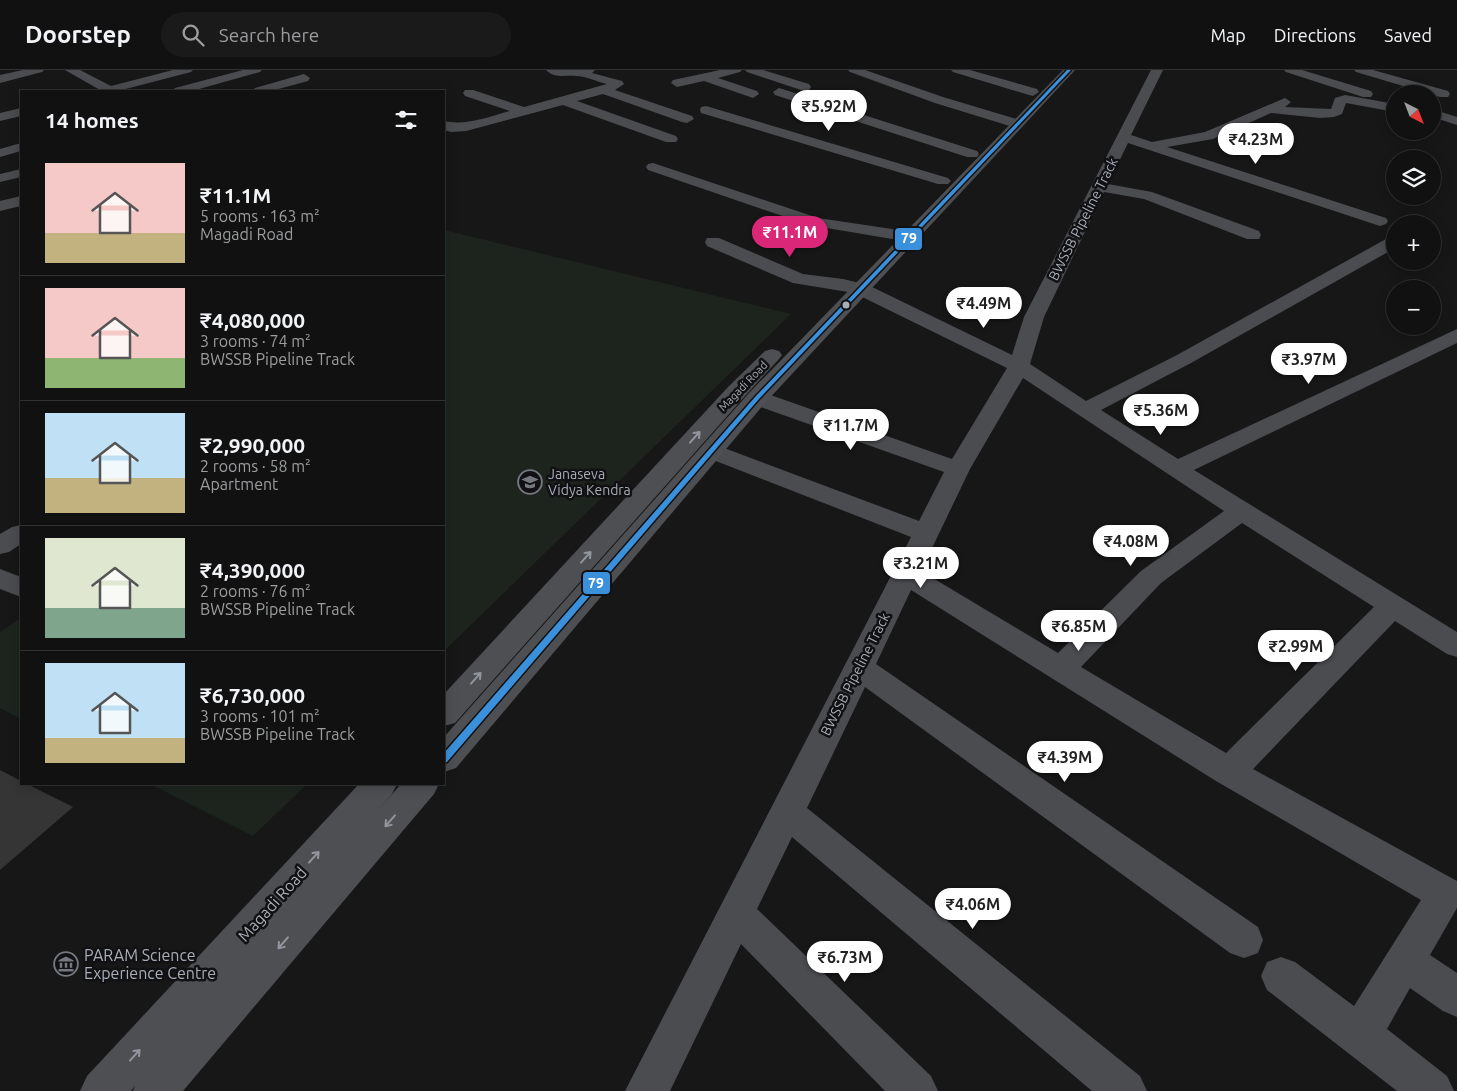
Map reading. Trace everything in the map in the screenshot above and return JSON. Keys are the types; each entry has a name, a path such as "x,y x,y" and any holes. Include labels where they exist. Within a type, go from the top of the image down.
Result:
{"main road":[{"name":"Magadi Road","path":"445,758 757,398 852,286 892,234 943,181 972,154 1012,122 1033,92 1054,70"},
{"name":"Magadi Road","path":"445,713 737,391 852,286 1012,122 1069,70"},
{"name":"Magadi Road","path":"102,1091 379,785"},
{"path":"155,1091 421,785"}],"street":[{"path":"0,79 38,70"},
{"path":"70,70 106,90"},
{"path":"112,90 188,70"},
{"path":"183,90 256,70"},
{"path":"445,125 451,128 466,126 525,112 604,90 618,84 583,71 565,74 552,70"},
{"path":"676,82 736,70"},
{"path":"752,70 816,90"},
{"path":"854,70 938,100 1012,122"},
{"path":"957,70 1033,92"},
{"name":"BWSSB Pipeline Track","path":"647,1091 958,469 1019,366 1034,317 1099,187 1136,141 1157,70"},
{"path":"1290,70 1386,99"},
{"path":"1360,70 1444,94"},
{"path":"85,78 101,74"},
{"path":"705,76 753,94"},
{"path":"262,90 304,78"},
{"path":"604,90 687,119"},
{"path":"779,92 972,154"},
{"path":"469,93 525,112"},
{"path":"1269,109 1328,114 1337,111 1339,101 1345,99 1386,106"},
{"path":"565,101 671,139"},
{"path":"1136,141 1208,136 1284,102"},
{"path":"539,108 557,114"},
{"path":"706,110 943,181"},
{"path":"0,117 20,112"},
{"path":"1441,117 1457,121"},
{"path":"1136,141 1380,221"},
{"path":"0,153 20,148"},
{"path":"653,167 814,222 892,234"},
{"path":"0,178 20,173"},
{"path":"1099,187 1148,195 1253,235"},
{"path":"0,206 20,201"},
{"path":"713,242 799,279 852,286 1019,366 1241,511 1457,646"},
{"path":"1085,410 1184,359 1386,246"},
{"path":"1177,469 1457,335"},
{"path":"757,398 958,469"},
{"path":"711,451 926,533"},
{"path":"1062,668 1151,577 1241,511"},
{"path":"0,546 20,534"},
{"path":"905,574 1228,771 1445,894 1360,1035"},
{"path":"0,578 20,588"},
{"path":"1228,771 1393,606"},
{"path":"858,667 1244,940"},
{"path":"787,812 1125,1091"},
{"path":"736,914 916,1091"},
{"path":"1404,961 1457,997"},
{"path":"1281,976 1432,1091"}],"shaded area":[{"name":"Janaseva Vidya Kendra","path":"445,230 791,314 445,650"},
{"path":"20,619 20,718 0,708 0,632"},
{"path":"152,785 306,785 253,836"}],"building":[{"path":"0,770 20,780 20,785 29,785 73,807 0,870"}],"transit line":[{"name":"79","path":"445,758 757,398 1069,70"}],"place":[{"name":"Janaseva Vidya Kendra","path":"530,482"},
{"name":"PARAM Science Experience Centre","path":"66,964"}]}
